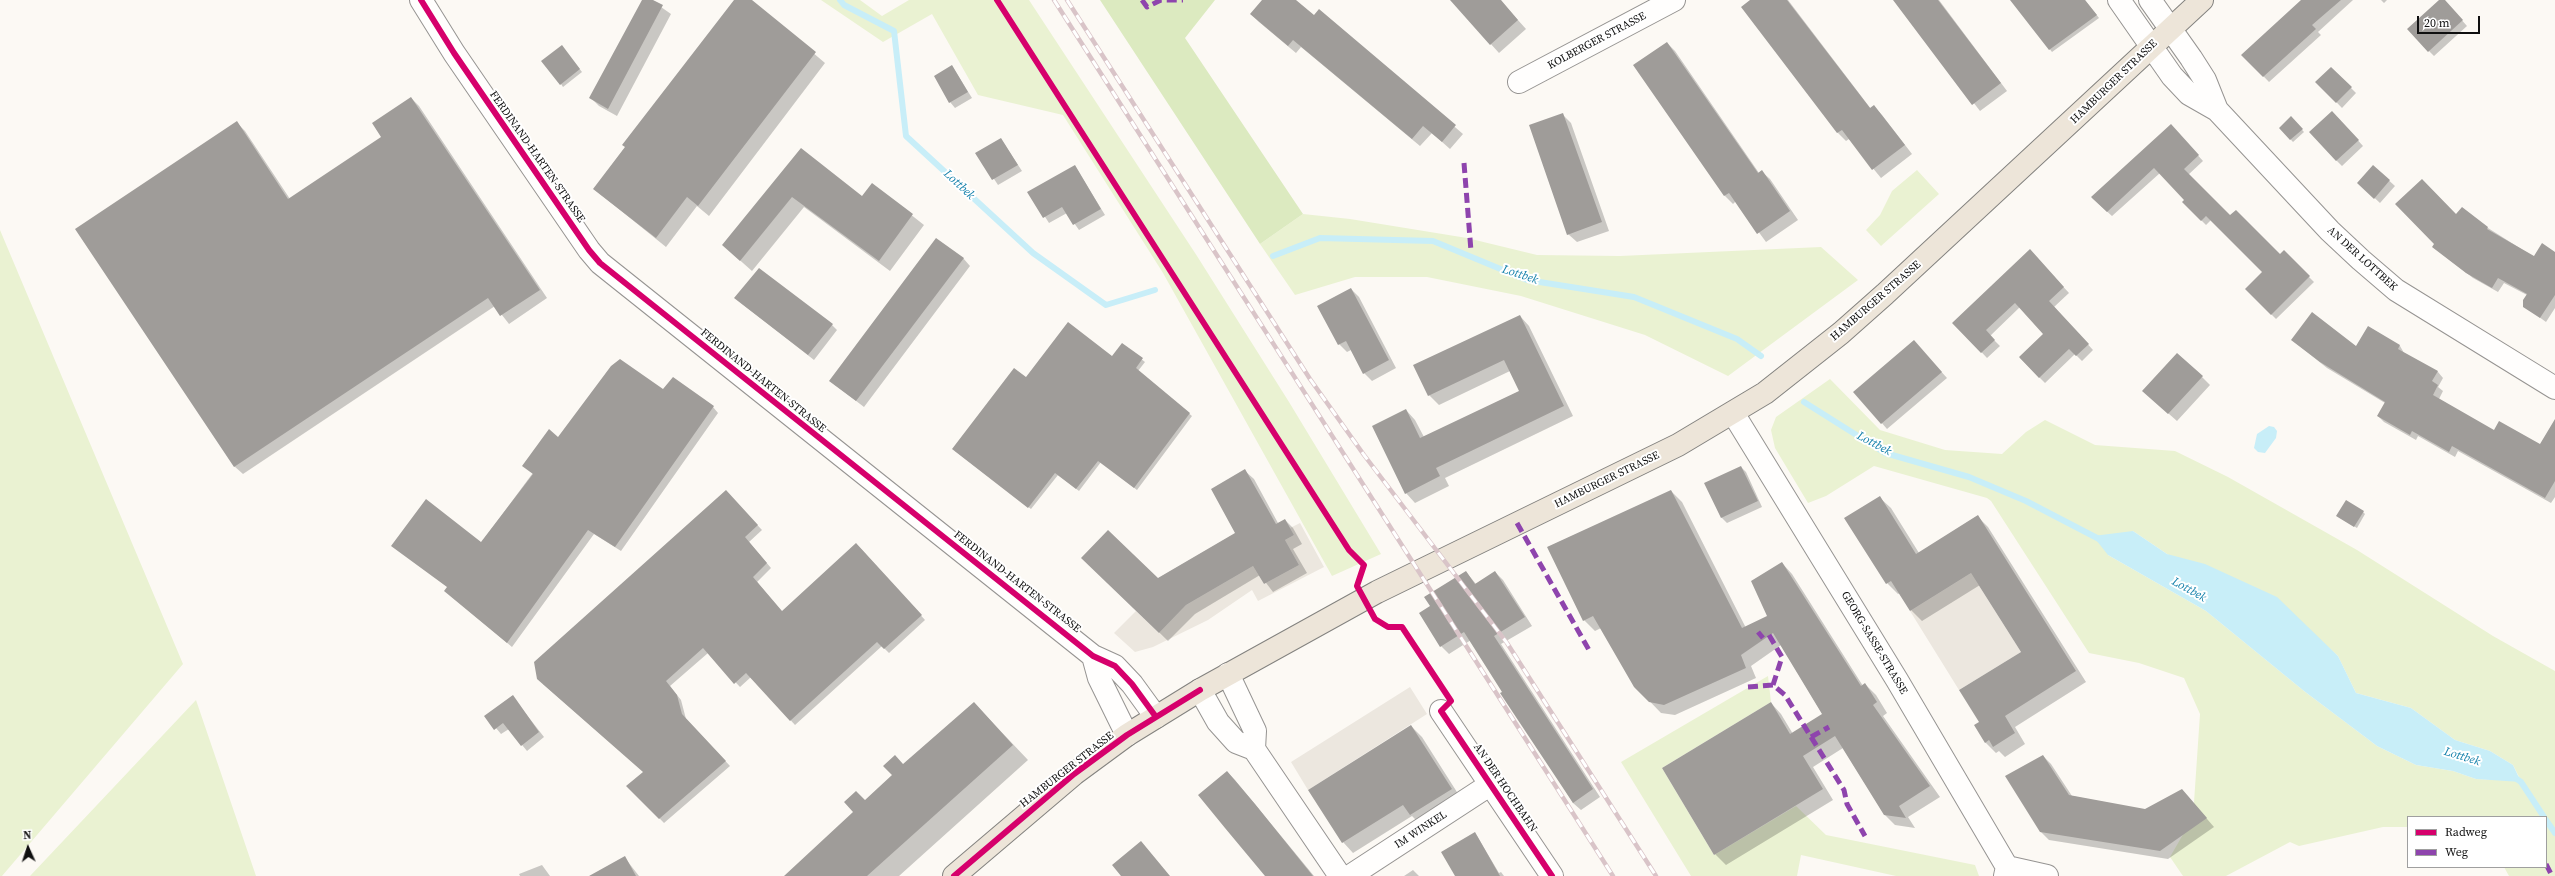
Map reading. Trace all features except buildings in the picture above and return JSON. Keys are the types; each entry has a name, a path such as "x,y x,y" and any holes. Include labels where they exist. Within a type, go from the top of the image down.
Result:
{"main road":[{"name":"HAMBURGER STRASSE","path":"954,876 1074,774 1127,736 1200,690 1377,592 1634,468 1733,414 1799,367 1885,294 2170,28 2202,0"}],"street":[{"name":"FERDINAND-HARTEN-STRASSE","path":"421,0 454,53 600,262 1093,656 1114,666 1132,684 1156,717"},
{"name":"KOLBERGER STRASSE","path":"1519,82 1674,0"},
{"path":"2119,0 2152,46"},
{"path":"2150,0 2170,28"},
{"name":"AN DER LOTTBEK","path":"2170,28 2205,80 2217,110"},
{"name":"AN DER LOTTBEK","path":"2152,46 2172,76 2189,94 2217,110 2330,231 2396,290 2553,382"},
{"name":"GEORG-SASSE-STRASSE","path":"1733,414 1897,680 2006,872"},
{"path":"1093,656 1098,678 1127,736"},
{"path":"1228,674 1255,731 1254,749"},
{"path":"1200,690 1218,722 1236,742 1254,749 1340,876"},
{"name":"AN DER HOCHBAHN","path":"1441,710 1552,876"},
{"name":"IM WINKEL","path":"1350,876 1491,784"},
{"path":"2006,872 2047,876"}],"green space":[{"path":"821,0 860,0 882,16 909,0 1029,0 1197,256 1289,402 1381,554 1332,576 1163,273 1063,115 978,95 932,14 883,42"},
{"path":"1100,0 1215,0 1185,38 1303,214 1260,244"},
{"path":"1917,170 1939,194 1881,246 1866,230 1880,215 1892,191"},
{"path":"1303,214 1350,219 1467,238 1537,255 1620,256 1821,247 1858,280 1728,376 1645,335 1521,296 1427,277 1355,277 1295,295 1260,244"},
{"path":"0,230 183,664 2,876 0,876"},
{"path":"1830,379 1880,430 1945,450 2002,454 2026,432 2045,420 2095,445 2175,451 2228,477 2357,550 2493,636 2555,671 2555,876 2509,876 2505,868 2547,868 2547,816 2407,816 2407,827 2383,827 2299,846 2290,842 2226,876 2183,876 2170,857 2193,817 2200,714 2184,678 2139,663 2089,653 1991,501 1987,498 1874,466 1826,496 1808,503 1775,448 1771,430 1776,417","holes":["2133,531 2167,554 2310,631 2338,656 2356,693 2411,708 2455,740 2490,751 2513,765 2521,781 2476,779 2453,771 2416,765 2377,746 2304,691 2206,611 2108,555"]},
{"path":"1768,676 1771,702 1662,768 1714,855 1796,806 1826,835 1975,865 1979,876 1896,876 1801,855 1797,876 1691,876 1621,762"},
{"path":"196,700 256,876 30,876"}],"shaded area":[{"path":"1300,523 1324,567 1258,601 1252,590 1208,620 1153,647 1135,652 1114,633 1136,611 1159,633 1186,605 1253,566 1264,584 1299,565 1285,540 1294,535 1290,528"},
{"path":"1971,573 2021,652 1959,690 1910,611"},
{"path":"1410,687 1427,714 1308,790 1291,762"}],"water":[{"path":"2269,426 2274,427 2277,431 2276,438 2265,453 2258,452 2254,448 2257,434"},
{"path":"2133,531 2167,554 2205,564 2277,597 2338,656 2356,693 2411,708 2455,740 2490,751 2513,765 2521,782 2476,779 2453,771 2416,765 2377,746 2304,691 2206,611 2108,555 2093,536"}],"waterway":[{"name":"Lottbek","path":"840,0 844,5 894,31 906,136 1033,253 1106,305 1155,290"},
{"name":"Lottbek","path":"1273,256 1320,238 1433,241 1527,280 1634,297 1737,339 1761,356"},
{"name":"Lottbek","path":"1804,402 1885,453 1969,477 2026,501 2099,539"},
{"name":"Lottbek","path":"2514,777 2521,782 2543,816"},
{"name":"Lottbek","path":"2547,821 2555,833"}],"railway":[{"path":"1054,0 1613,876"},
{"path":"1067,0 1310,379 1364,455 1507,643 1656,876"}],"marked path":[{"path":"1142,0 1147,7 1161,0 1183,0"},
{"path":"1464,163 1471,251"},
{"path":"1517,523 1589,650"},
{"path":"1758,632 1763,638"},
{"path":"1769,635 1782,657 1773,685"},
{"path":"1748,687 1773,685 1785,695 1844,790 1847,804 1865,836"},
{"path":"1811,737 1829,727"},
{"path":"2547,866 2552,876"}],"cycle path":[{"path":"421,0 454,53 589,250 600,263 1093,656 1115,666 1132,684 1156,717"},
{"path":"997,0 1349,550 1364,565 1357,586 1375,619 1388,627 1402,627 1451,701 1441,711 1552,876"},
{"path":"954,876 1074,774 1127,735 1200,690"}]}
